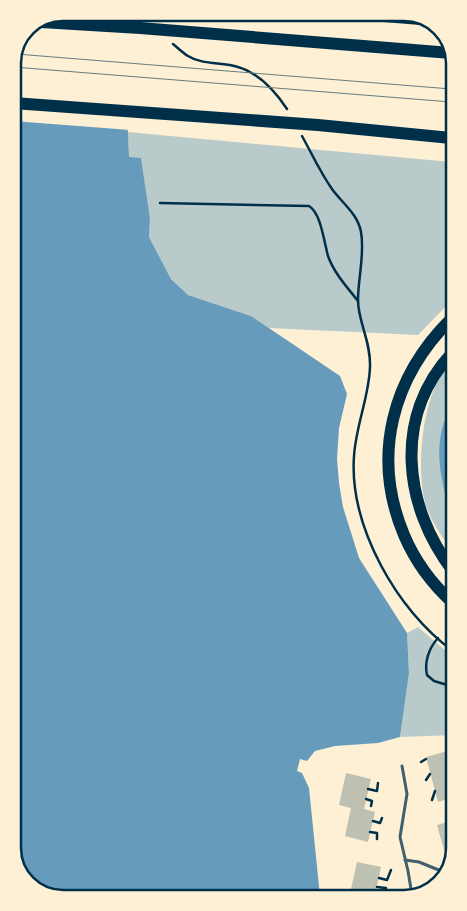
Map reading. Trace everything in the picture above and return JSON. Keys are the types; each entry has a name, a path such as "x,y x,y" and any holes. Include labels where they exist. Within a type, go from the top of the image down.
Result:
{"highway":[{"path":"52,23 444,52"},
{"path":"21,104 289,123 446,138"},
{"path":"446,324 425,347 416,360 403,388 392,422 388,458 391,493 407,542 424,571 446,595"},
{"path":"446,360 434,374 423,397 416,420 412,456 415,492 421,515 437,550 446,562"}],"lane":[{"path":"402,766 407,794 400,837 412,889"},
{"path":"405,860 419,862 440,870"}],"path":[{"path":"386,21 414,23"},
{"path":"168,39 190,58 231,65 251,73 275,92 290,115"},
{"path":"300,133 331,187 358,220 362,233 358,301 369,342 370,360 369,377 357,426 354,457 354,474 360,508 370,542 384,572 411,609 446,644"},
{"path":"160,203 309,206 316,212 329,258 336,272 358,301"},
{"path":"438,638 425,664 427,675 434,681 446,685"},
{"path":"421,762 426,759"},
{"path":"426,780 430,774"},
{"path":"368,789 377,790 378,783"},
{"path":"432,800 435,791"},
{"path":"366,799 372,801 371,806"},
{"path":"373,821 380,823 382,818"},
{"path":"370,832 377,833 377,839"},
{"path":"379,878 387,880 391,870"},
{"path":"377,886 386,888 386,890"}],"shaded area":[{"path":"128,132 446,162 446,306 418,335 269,328 251,316 188,295 171,279 149,237 150,218 141,159 129,158"},
{"path":"446,370 446,542 427,509 422,488 421,471 425,418 435,387"},
{"path":"418,627 446,651 446,735 400,737 409,673 407,633"}],"water":[{"path":"75,21 121,85 128,132 129,157 141,158 150,218 149,237 171,279 188,295 251,316 340,376 347,394 339,428 337,459 343,507 359,558 407,633 409,673 400,737 378,743 335,746 315,751 307,761 300,759 297,771 302,773 309,788 319,890 61,890 47,887 38,881 24,864 21,847 21,61 30,38 47,24"},
{"path":"446,416 446,498 439,459 441,432"}],"pier":[{"path":"79,21 123,84 130,130 21,122 21,61 30,38 40,28 55,22"}],"building":[{"path":"446,751 446,800 438,802 426,757"},
{"path":"346,773 371,779 364,809 375,812 368,842 345,836 351,808 339,805"},
{"path":"446,822 446,850 444,850 437,825"},
{"path":"357,862 381,867 376,890 351,890"}],"tram line":[{"path":"23,55 446,89"},
{"path":"21,68 446,102"}]}
